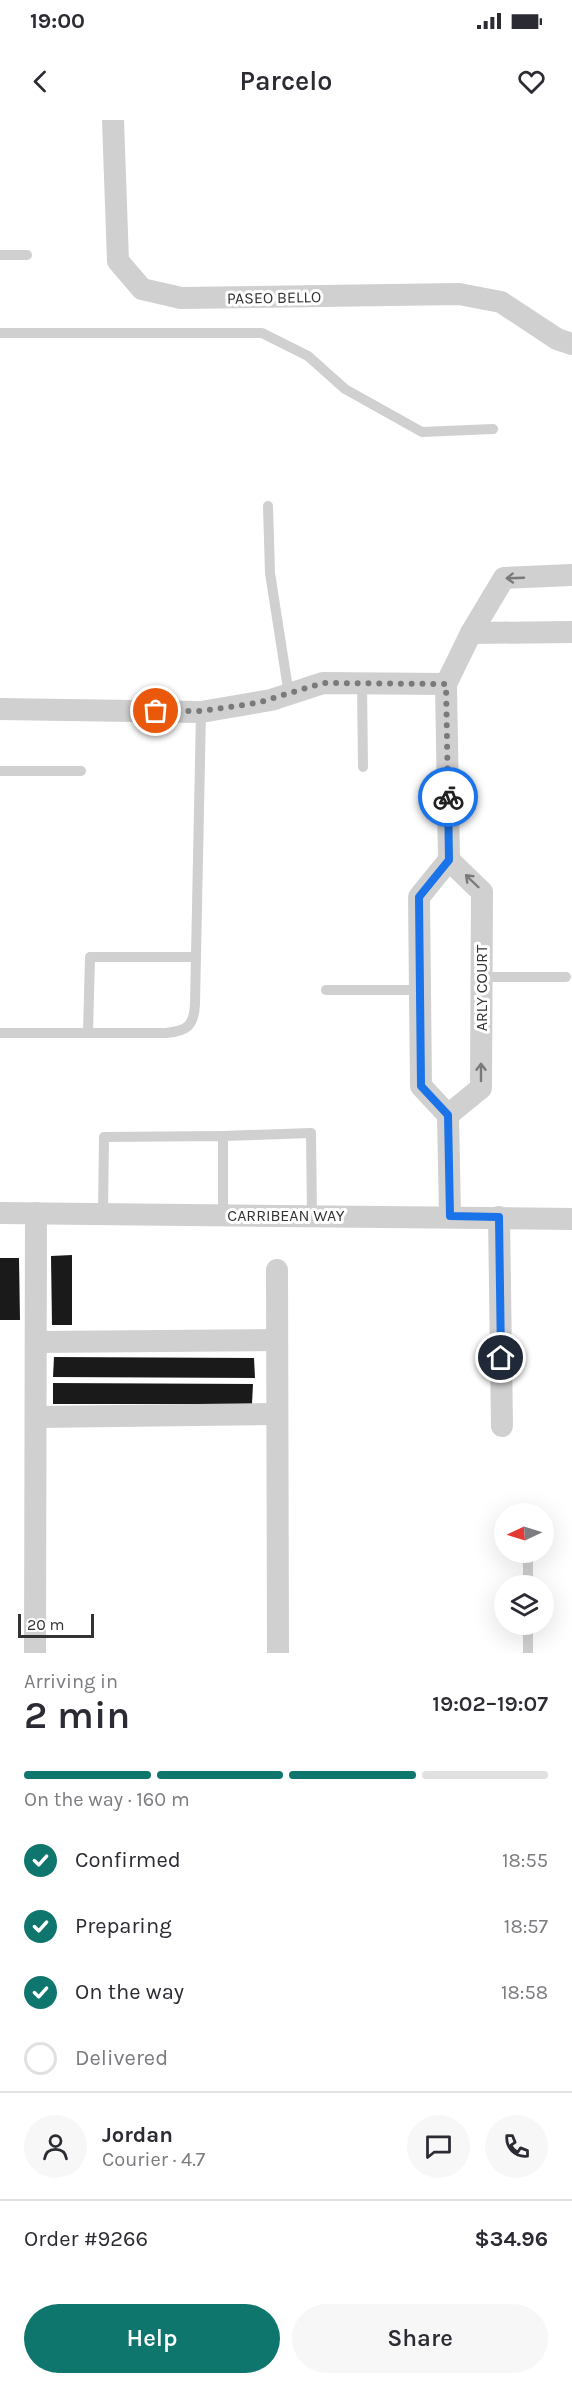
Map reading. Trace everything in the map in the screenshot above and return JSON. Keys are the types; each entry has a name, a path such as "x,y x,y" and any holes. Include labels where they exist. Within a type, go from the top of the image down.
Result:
{"street":[{"name":"PASEO BELLO","path":"114,120 118,261 142,289 181,298 459,294 501,302 556,339 572,344"},
{"path":"450,1216 448,1115 421,1086 419,897 449,860 446,684 476,625 504,578 572,575"},
{"path":"476,625 572,632"},
{"path":"0,709 201,711 271,700 323,683 446,684"},
{"name":"ARLY COURT","path":"448,1115 481,1088 482,891 449,860"},
{"name":"CARRIBEAN WAY","path":"0,1213 572,1219"},
{"path":"34,1653 36,1213"},
{"path":"499,1217 502,1426"},
{"path":"276,1270 278,1653"},
{"path":"36,1342 277,1340"},
{"path":"36,1417 277,1414"}],"lane":[{"path":"0,255 27,255"},
{"path":"0,333 262,333 308,356 345,389 422,432 493,429"},
{"path":"268,506 270,573 289,694"},
{"path":"362,683 363,767"},
{"path":"0,1033 184,1031 194,1018 201,711"},
{"path":"0,771 81,771"},
{"path":"88,1032 90,957 196,957"},
{"path":"481,977 567,977"},
{"path":"326,990 420,990"},
{"path":"103,1213 104,1137 311,1134 312,1215"},
{"path":"223,1136 223,1214"},
{"path":"528,1635 528,1653"}],"building":[{"path":"72,1255 72,1325 52,1325 51,1256"},
{"path":"0,1258 19,1258 20,1320 0,1320"},
{"path":"54,1357 254,1358 255,1378 53,1377"},
{"path":"53,1383 253,1384 252,1404 53,1404"}],"way so far":[{"path":"156,711 201,711 257,703 323,683 446,684 448,797"}],"route":[{"path":"448,797 449,860 419,897 421,1086 448,1115 450,1216 499,1217 501,1358"}]}
